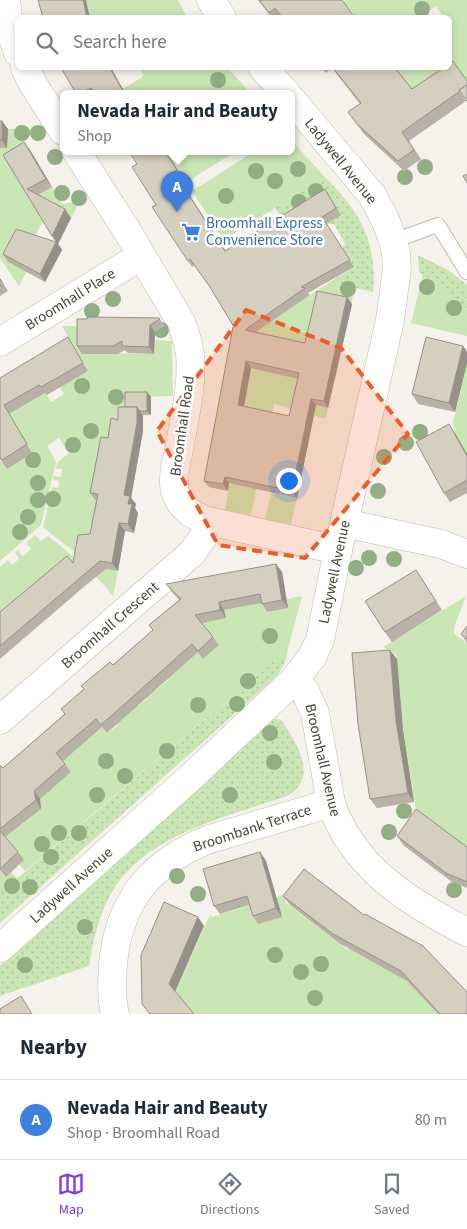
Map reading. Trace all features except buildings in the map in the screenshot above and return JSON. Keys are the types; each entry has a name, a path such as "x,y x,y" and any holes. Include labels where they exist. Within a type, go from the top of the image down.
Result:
{"street":[{"path":"6,0 10,46"},
{"path":"211,0 220,15"},
{"path":"26,70 60,126"},
{"path":"266,70 283,90"},
{"name":"Ladywell Avenue","path":"0,948 191,777 294,680 312,657 320,640 338,550 382,359 396,285 397,268 394,241 372,195 295,104"},
{"name":"Broomhall Road","path":"79,155 126,228 182,324 187,339 190,354 190,383 173,481 178,500 192,515 208,521 338,550"},
{"name":"Broomhall Place","path":"0,342 141,256"},
{"name":"Broomhall Crescent","path":"0,720 192,553 204,536 208,521"},
{"path":"344,523 441,544 467,554"},
{"name":"Broomhall Avenue","path":"294,680 305,691 315,713 331,803 346,838 370,867 401,893 467,932"},
{"name":"Broombank Terrace","path":"115,1014 112,976 114,958 125,913 141,886 158,868 172,857 210,839 331,803"}],"lane":[{"path":"394,241 438,225 467,272"}],"highlighted area":[{"path":"246,310 341,348 408,434 305,558 218,545 157,431"}],"green space":[{"path":"85,0 178,0 186,15 90,15 89,12 84,13"},
{"path":"346,0 467,0 467,81 392,118 395,70 452,70 452,15 442,15 436,6 423,15 341,15 335,7"},
{"path":"140,70 230,70 247,90 121,90 144,76"},
{"path":"8,129 30,129 22,137 30,151 31,199 52,187 62,204 80,201 71,218 55,209 48,222 65,231 63,233 42,223 33,240 32,262 19,286 0,258 0,148 7,147"},
{"path":"295,144 325,177 224,240 192,191 249,155 295,155"},
{"path":"168,155 230,155 162,198 157,192 182,177"},
{"path":"325,177 348,203 364,229 372,258 374,274 373,292 330,282 354,267 342,248 345,244 334,224 285,223 275,208"},
{"path":"418,255 448,270 467,285 467,309 419,272"},
{"path":"423,274 467,309 467,336 411,323"},
{"path":"330,282 355,288 351,304 303,380 299,401 328,408 326,419 274,404 251,515 225,510 256,338 246,336"},
{"path":"62,326 82,326 92,353 154,354 155,340 172,341 173,396 128,397 92,567 118,571 113,596 78,555 43,527 52,487 58,488 59,481 53,480 54,476 61,477 62,469 56,469 57,463 69,453 59,438 47,446 56,462 41,525 0,561 0,420 19,430 9,414 35,399 43,389 51,402 64,394 56,381 88,371"},
{"path":"467,363 467,454 455,433 453,423"},
{"path":"271,493 297,498 291,524 265,519"},
{"path":"35,535 41,541 48,536 75,558 93,579 0,613 0,567 8,560 12,565 19,559 15,553 18,550 23,556 31,549 26,543"},
{"path":"302,596 288,649 25,871 19,864 23,860 0,838 15,824 21,825 25,822 25,815 32,810 38,811 41,808 36,797 62,761 98,722 107,734 118,725 108,714 129,696 138,706 147,699 138,688 146,681 155,691 168,680 159,670 182,665 198,652 186,607 226,618 224,610 266,602 288,608 287,599"},
{"path":"466,596 454,627 454,634 467,643 467,851 413,811 416,810 403,729 396,654 383,647"},
{"path":"288,649 285,662 278,675 0,923 0,893"},
{"path":"270,718 281,720 298,749 304,770 302,780 297,789 287,796 194,828 151,851 132,866 111,893 99,923 89,966 0,996 0,966"},
{"path":"0,870 5,876 11,872 17,878 0,893"},
{"path":"287,894 285,902 348,950 349,948 414,984 413,987 438,1014 193,1014 173,990 176,990 210,915 212,917"}],"place":[{"name":"Nevada Hair and Beauty","path":"177,212"},
{"name":"Broomhall Express Convenience Store","path":"191,232"}]}
